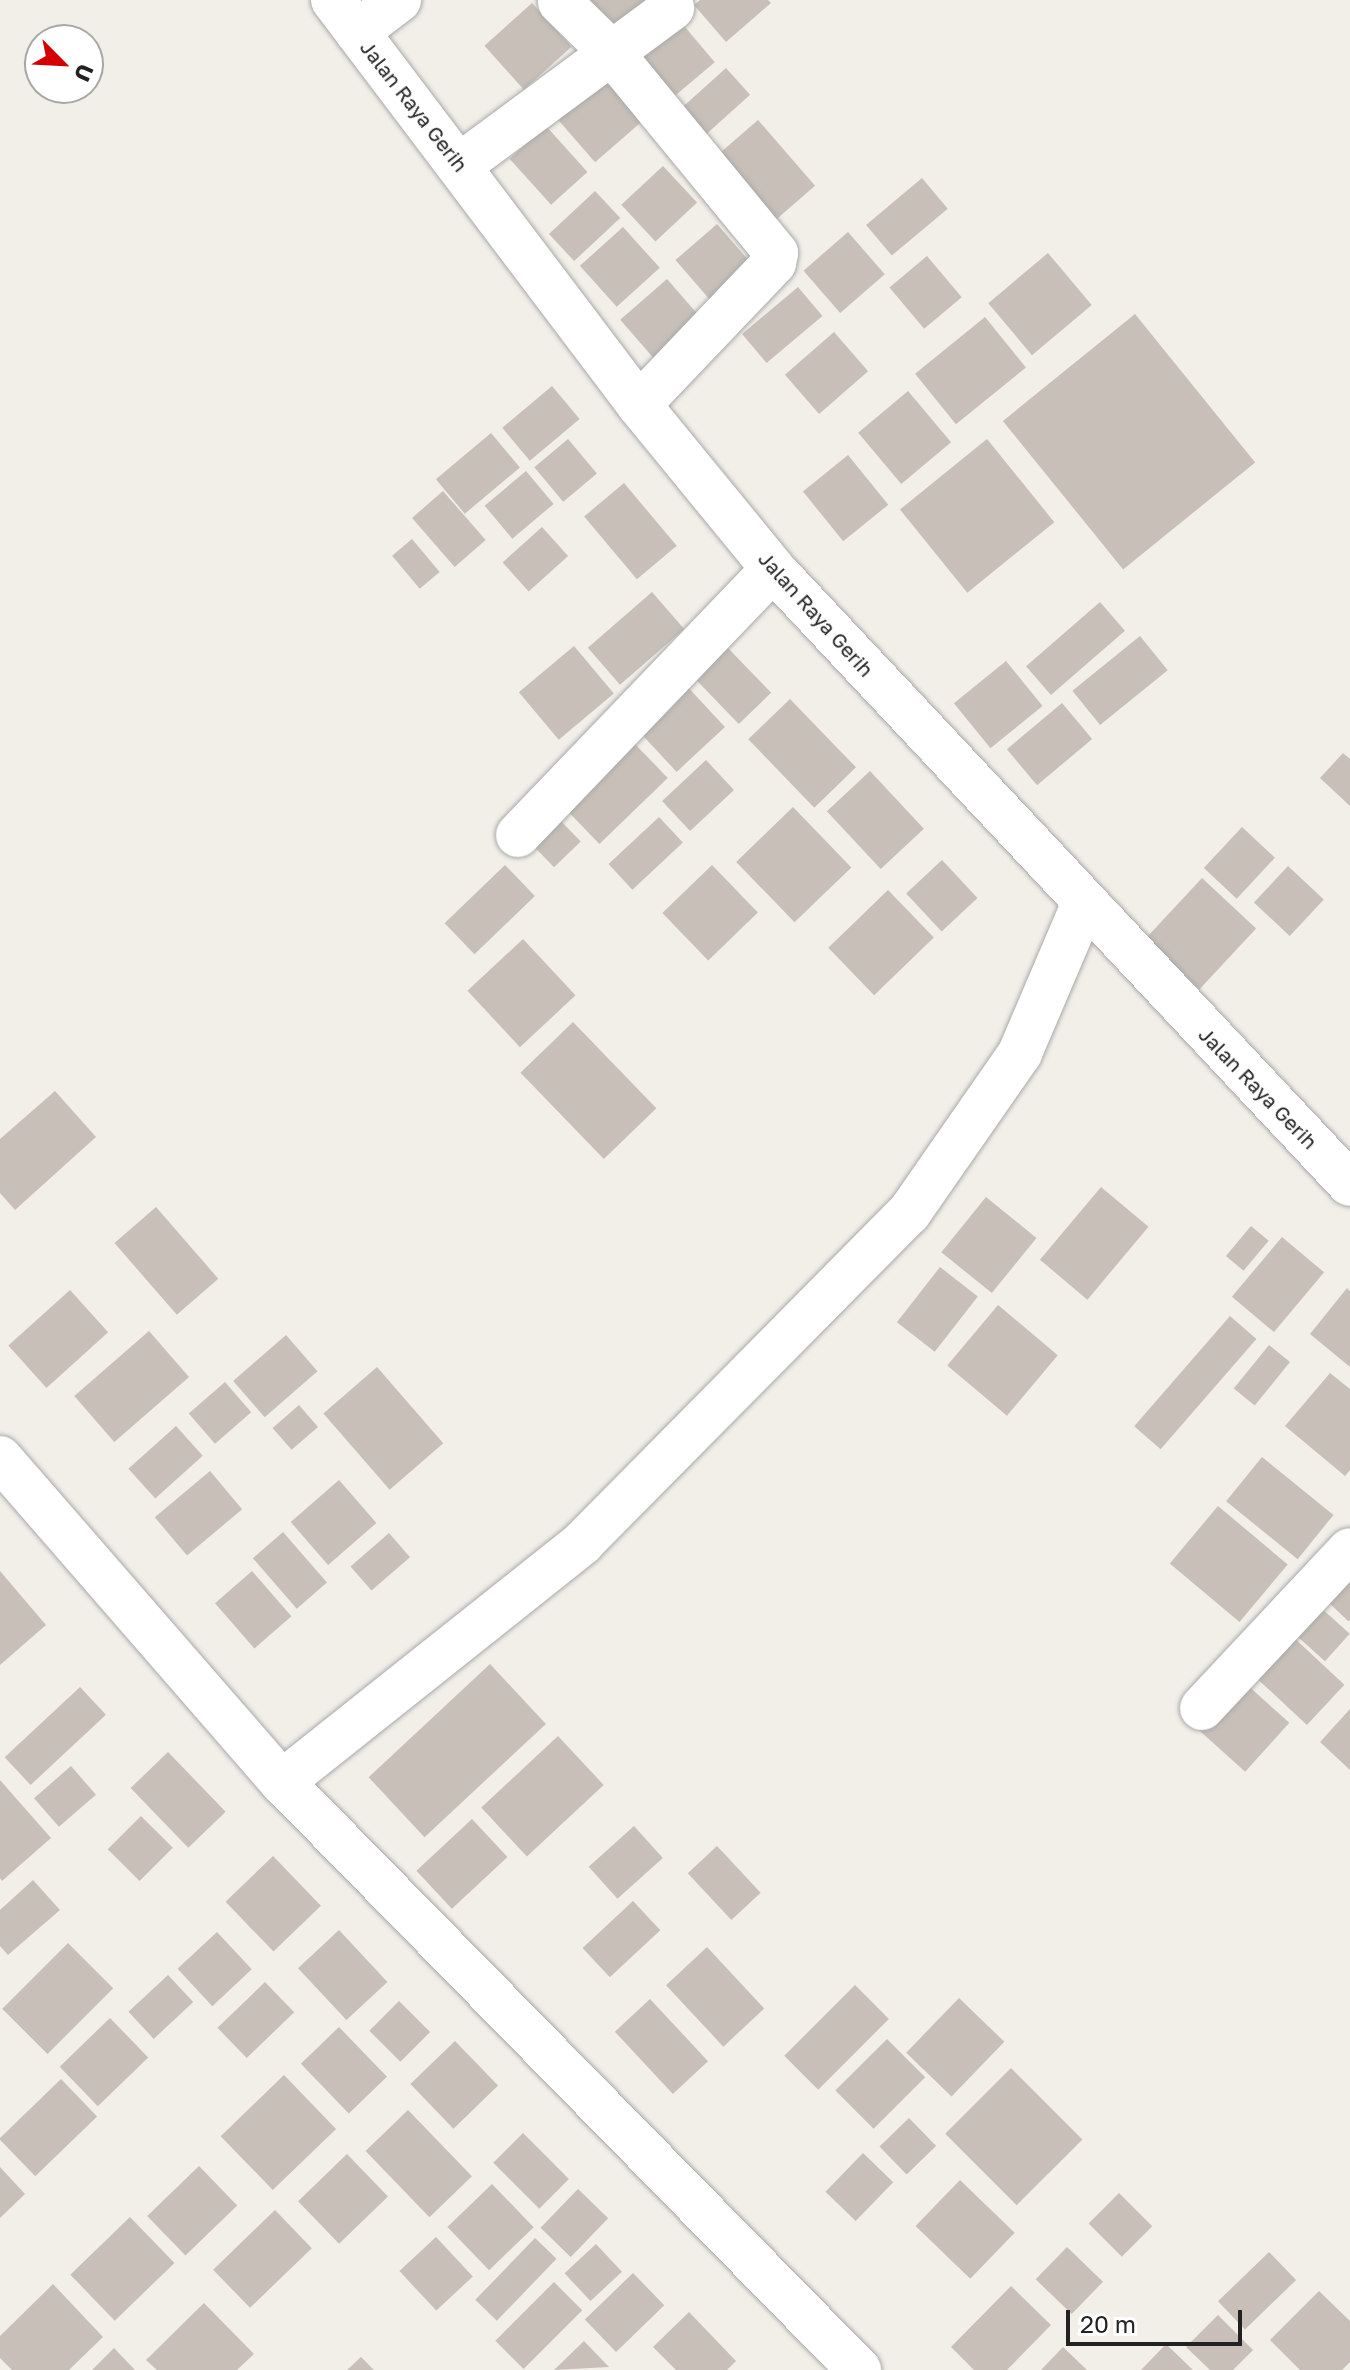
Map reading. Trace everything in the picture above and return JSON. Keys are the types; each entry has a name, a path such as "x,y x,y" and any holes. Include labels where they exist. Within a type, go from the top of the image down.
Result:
{"street":[{"path":"345,16 399,0"},
{"path":"560,2 611,52 776,253 774,263 639,405"},
{"path":"460,165 672,8"},
{"name":"Jalan Raya Gerih","path":"345,16 639,405 773,569 1083,905 1350,1184"},
{"path":"518,835 773,569"},
{"path":"282,1782 582,1543 909,1213 1020,1053 1083,905"},
{"path":"0,1458 282,1782 859,2370"},
{"path":"1202,1708 1350,1550"}],"building":[{"path":"570,0 647,0 609,43"},
{"path":"700,0 768,0 771,3 726,42 694,5"},
{"path":"532,3 571,47 524,90 484,46"},
{"path":"680,21 715,62 665,104 630,63"},
{"path":"601,67 646,118 595,162 550,111"},
{"path":"726,68 750,95 693,146 669,120"},
{"path":"758,120 815,186 770,225 713,159"},
{"path":"546,126 587,172 551,205 510,159"},
{"path":"663,166 697,203 655,241 621,205"},
{"path":"922,178 948,209 892,256 866,225"},
{"path":"595,191 620,218 574,261 549,234"},
{"path":"717,224 760,273 718,309 675,260"},
{"path":"623,227 660,268 617,307 580,266"},
{"path":"848,232 885,274 840,313 803,271"},
{"path":"1048,253 1092,305 1032,355 988,303"},
{"path":"927,256 962,297 924,329 889,287"},
{"path":"667,279 710,329 664,369 620,320"},
{"path":"798,287 822,316 767,363 742,334"},
{"path":"1135,314 1255,462 1123,569 1003,421"},
{"path":"985,317 1026,368 956,424 915,374"},
{"path":"834,332 868,371 819,414 785,375"},
{"path":"552,386 580,419 530,461 502,428"},
{"path":"908,391 951,442 901,484 858,433"},
{"path":"491,433 520,467 465,514 436,479"},
{"path":"568,439 597,473 563,502 534,467"},
{"path":"987,439 1054,522 967,593 900,509"},
{"path":"848,455 888,505 843,541 803,492"},
{"path":"526,471 554,504 512,539 485,506"},
{"path":"624,483 677,546 637,579 584,516"},
{"path":"443,491 486,540 455,567 412,518"},
{"path":"542,527 568,556 529,591 503,562"},
{"path":"412,539 440,572 420,589 392,556"},
{"path":"652,592 684,629 620,685 588,648"},
{"path":"1100,602 1125,631 1051,695 1026,666"},
{"path":"1140,636 1168,670 1100,725 1072,691"},
{"path":"574,646 614,693 559,740 519,692"},
{"path":"726,646 771,693 739,724 694,677"},
{"path":"1006,661 1043,706 990,748 954,703"},
{"path":"684,683 725,727 677,772 636,728"},
{"path":"790,699 856,767 814,808 748,739"},
{"path":"1062,703 1092,739 1037,785 1007,749"},
{"path":"633,742 668,778 599,844 565,808"},
{"path":"1343,753 1350,759 1350,806 1320,778"},
{"path":"706,760 734,790 690,831 662,801"},
{"path":"870,771 924,829 881,869 827,811"},
{"path":"793,807 851,867 795,922 736,862"},
{"path":"555,815 581,842 554,867 528,841"},
{"path":"659,817 683,843 632,890 609,864"},
{"path":"1242,827 1275,858 1237,899 1204,868"},
{"path":"942,860 977,898 942,931 906,893"},
{"path":"505,865 535,896 474,954 445,923"},
{"path":"712,865 758,912 708,960 662,913"},
{"path":"1288,866 1324,899 1290,936 1254,903"},
{"path":"1202,878 1256,928 1200,989 1145,939"},
{"path":"888,890 934,937 874,995 828,948"},
{"path":"523,939 576,995 520,1047 467,991"},
{"path":"573,1022 656,1108 604,1159 520,1073"},
{"path":"55,1091 96,1137 15,1210 0,1193 0,1139"},
{"path":"1101,1187 1148,1227 1087,1300 1040,1260"},
{"path":"986,1197 1037,1238 992,1293 941,1252"},
{"path":"156,1207 218,1279 177,1315 114,1243"},
{"path":"1251,1226 1269,1241 1244,1271 1226,1256"},
{"path":"1282,1237 1324,1272 1274,1332 1232,1297"},
{"path":"940,1267 978,1297 935,1352 897,1322"},
{"path":"1347,1288 1350,1291 1350,1367 1310,1334"},
{"path":"70,1290 108,1332 46,1388 8,1346"},
{"path":"998,1305 1058,1355 1007,1416 947,1366"},
{"path":"1230,1316 1256,1339 1161,1449 1134,1426"},
{"path":"149,1331 189,1377 114,1442 74,1396"},
{"path":"286,1335 317,1371 265,1417 233,1381"},
{"path":"1269,1345 1290,1362 1255,1406 1234,1389"},
{"path":"377,1367 443,1443 390,1490 323,1414"},
{"path":"1330,1373 1350,1389 1350,1470 1345,1476 1285,1426"},
{"path":"225,1382 251,1412 215,1444 189,1413"},
{"path":"299,1405 318,1427 292,1450 273,1428"},
{"path":"176,1426 203,1456 155,1499 128,1469"},
{"path":"1262,1457 1333,1515 1298,1559 1226,1501"},
{"path":"210,1471 242,1509 187,1556 155,1517"},
{"path":"339,1480 376,1523 328,1565 291,1522"},
{"path":"1218,1506 1288,1564 1240,1622 1170,1563"},
{"path":"283,1532 327,1583 297,1609 253,1558"},
{"path":"389,1533 410,1557 372,1591 351,1566"},
{"path":"0,1571 46,1625 0,1665"},
{"path":"252,1571 291,1616 254,1648 215,1603"},
{"path":"1350,1572 1350,1620 1348,1621 1325,1599"},
{"path":"1320,1607 1350,1634 1325,1661 1295,1634"},
{"path":"1291,1635 1344,1685 1307,1725 1253,1675"},
{"path":"490,1664 546,1724 425,1837 369,1777"},
{"path":"1244,1682 1289,1723 1245,1772 1200,1731"},
{"path":"80,1687 106,1715 31,1785 5,1757"},
{"path":"1350,1709 1350,1770 1320,1742"},
{"path":"558,1736 604,1785 527,1857 481,1808"},
{"path":"168,1752 226,1812 188,1848 131,1788"},
{"path":"71,1766 96,1795 59,1827 34,1798"},
{"path":"0,1780 51,1838 2,1881 0,1878"},
{"path":"141,1816 173,1848 140,1881 108,1849"},
{"path":"472,1819 507,1857 452,1909 416,1871"},
{"path":"634,1826 663,1858 617,1899 589,1867"},
{"path":"717,1846 761,1893 731,1920 688,1873"},
{"path":"273,1856 321,1906 273,1951 226,1902"},
{"path":"33,1880 60,1910 8,1955 0,1946 0,1910"},
{"path":"633,1901 660,1930 610,1977 583,1948"},
{"path":"339,1930 387,1982 346,2020 298,1968"},
{"path":"217,1932 252,1969 212,2006 178,1969"},
{"path":"68,1943 113,1988 47,2054 2,2009"},
{"path":"707,1947 764,2008 723,2047 666,1985"},
{"path":"168,1975 193,2002 154,2039 129,2012"},
{"path":"265,1982 294,2012 247,2058 218,2028"},
{"path":"855,1985 889,2019 818,2090 784,2056"},
{"path":"959,1998 1004,2042 952,2096 906,2053"},
{"path":"650,1999 708,2061 673,2094 615,2032"},
{"path":"399,2001 430,2032 400,2062 369,2031"},
{"path":"110,2018 148,2058 98,2106 60,2067"},
{"path":"339,2027 387,2077 349,2113 301,2064"},
{"path":"887,2039 925,2077 874,2129 835,2091"},
{"path":"455,2041 498,2086 453,2129 410,2084"},
{"path":"1011,2068 1082,2139 1017,2205 945,2134"},
{"path":"284,2075 336,2129 273,2190 221,2136"},
{"path":"61,2079 97,2116 35,2176 0,2138"},
{"path":"408,2110 472,2176 429,2217 366,2151"},
{"path":"909,2118 936,2146 907,2175 880,2146"},
{"path":"523,2133 569,2179 539,2209 493,2163"},
{"path":"863,2153 893,2182 856,2221 825,2192"},
{"path":"347,2154 388,2196 339,2244 298,2201"},
{"path":"199,2166 237,2206 185,2256 147,2216"},
{"path":"0,2167 25,2194 0,2218"},
{"path":"960,2180 1015,2233 970,2279 916,2226"},
{"path":"492,2184 534,2227 489,2270 447,2227"},
{"path":"578,2189 608,2218 571,2257 540,2228"},
{"path":"1119,2193 1152,2226 1122,2257 1089,2223"},
{"path":"275,2210 312,2248 250,2308 213,2270"},
{"path":"130,2217 174,2263 115,2321 70,2275"},
{"path":"436,2237 473,2276 436,2311 399,2271"},
{"path":"535,2238 557,2259 497,2321 475,2300"},
{"path":"596,2244 622,2272 590,2301 565,2273"},
{"path":"1067,2247 1103,2282 1072,2314 1036,2279"},
{"path":"1269,2252 1296,2280 1245,2329 1218,2301"},
{"path":"633,2273 664,2305 616,2352 585,2320"},
{"path":"554,2282 582,2310 524,2369 495,2341"},
{"path":"53,2284 103,2337 69,2370 12,2370 0,2358 0,2336"},
{"path":"1011,2286 1051,2325 1007,2370 974,2370 951,2347"},
{"path":"1319,2291 1350,2321 1350,2362 1342,2370 1300,2370 1270,2340"},
{"path":"204,2303 254,2354 237,2370 157,2370 146,2360"},
{"path":"689,2312 736,2361 727,2370 676,2370 653,2347"},
{"path":"1218,2315 1253,2350 1233,2370 1210,2370 1186,2347"},
{"path":"584,2341 609,2367 554,2370"},
{"path":"1166,2344 1193,2370 1141,2370"},
{"path":"1063,2347 1087,2370 1041,2370"},
{"path":"114,2348 135,2370 92,2370"},
{"path":"361,2357 374,2370 347,2370"}]}
